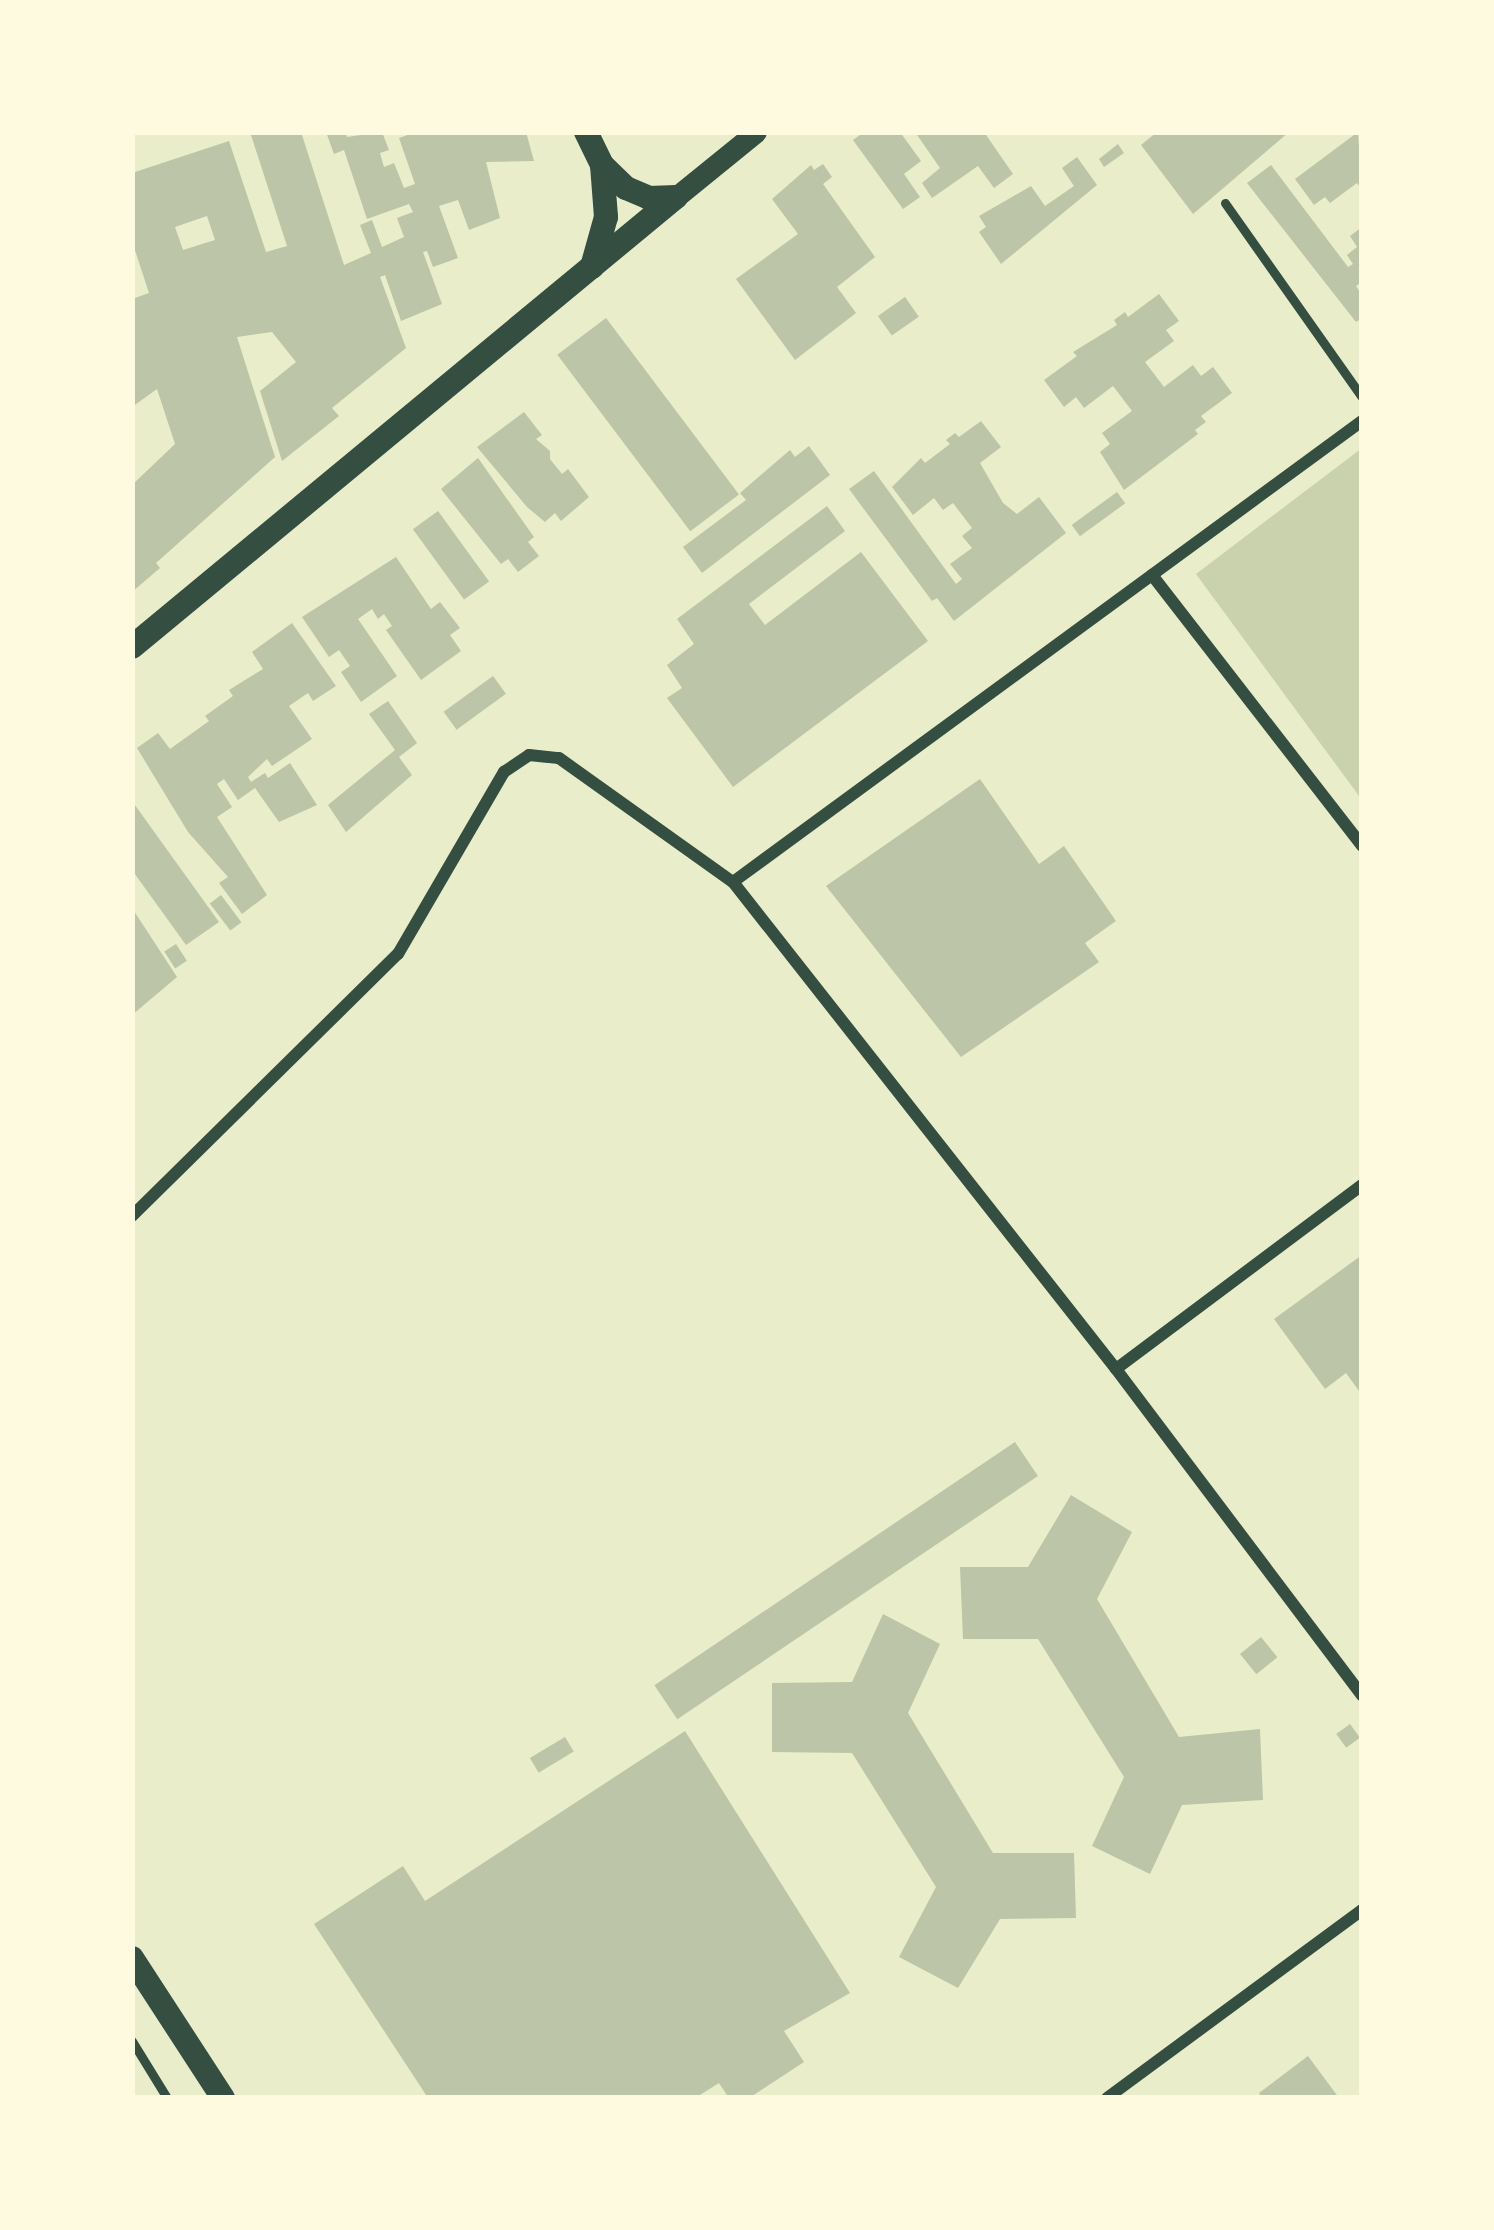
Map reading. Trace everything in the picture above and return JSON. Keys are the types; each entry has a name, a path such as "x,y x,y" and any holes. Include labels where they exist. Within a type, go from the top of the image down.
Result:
{"main road":[{"path":"586,132 602,165 626,188 649,197 676,197"},
{"path":"592,267 606,217 602,165"},
{"path":"132,647 676,197"},
{"path":"132,1958 223,2098"}],"street":[{"path":"676,197 756,132"},
{"path":"733,882 1362,421"},
{"path":"1152,575 1362,846"},
{"path":"132,1216 398,954 504,772 529,755 559,758 733,882 1116,1369 1362,1696"},
{"path":"1116,1369 1362,1185"},
{"path":"1107,2098 1362,1910"}],"lane":[{"path":"1225,203 1362,397"},
{"path":"132,2043 167,2098"}],"green space":[{"path":"1362,448 1362,800 1196,574"}],"building":[{"path":"301,132 344,265 371,253 360,225 372,220 382,247 404,237 397,218 413,212 409,204 367,219 344,150 334,154 326,132 345,132 347,137 382,132 389,150 380,153 384,167 394,163 404,188 415,184 399,138 416,132 526,132 534,161 486,162 500,218 469,230 458,200 439,206 458,258 433,267 427,251 423,252 442,304 401,321 385,275 380,277 406,348 332,408 339,416 282,461 260,391 296,362 272,332 237,337 275,457 156,563 160,568 132,592 132,485 175,444 157,389 132,407 132,299 149,293 132,241 132,173 229,141 266,252 287,246 251,135","holes":["207,216 215,240 183,250 175,227"]},
{"path":"864,132 900,132 921,161 904,174 920,197 903,209 853,140"},
{"path":"915,132 984,132 1013,174 994,188 978,166 932,198 922,183 940,168"},
{"path":"1157,132 1289,132 1193,214 1141,145"},
{"path":"1358,132 1362,190 1357,183 1330,203 1325,197 1314,205 1295,179"},
{"path":"1118,144 1124,153 1104,167 1099,159"},
{"path":"1077,157 1097,185 1001,264 979,232 986,227 979,216 1031,186 1045,206 1074,186 1062,168"},
{"path":"823,164 832,177 823,184 875,257 837,287 856,313 795,360 736,279 798,234 772,199 811,165 814,170"},
{"path":"1271,165 1348,267 1353,264 1347,255 1357,247 1350,236 1362,227 1362,282 1356,286 1362,295 1362,318 1356,322 1247,183"},
{"path":"1159,294 1179,321 1166,330 1174,341 1145,362 1164,387 1193,365 1201,376 1213,367 1232,393 1201,416 1206,422 1195,430 1198,434 1124,490 1100,452 1110,444 1102,433 1132,411 1113,386 1084,408 1076,397 1064,407 1044,380 1077,356 1073,352 1117,325 1114,320 1125,312 1128,317"},
{"path":"905,297 919,317 892,336 878,316"},
{"path":"606,318 739,494 690,531 557,355"},
{"path":"524,412 542,435 536,439 550,451 550,459 562,474 568,469 589,497 561,521 555,513 545,522 527,507 477,447"},
{"path":"981,421 1001,447 980,463 1003,503 1017,514 1039,497 1066,533 954,621 937,598 932,601 849,489 874,471 956,584 962,579 950,564 972,548 962,536 972,528 953,503 943,510 934,498 913,515 892,487 921,458 925,463 950,444 946,440 955,433 959,437"},
{"path":"809,446 830,475 702,573 683,547 746,500 740,493 790,450 795,457"},
{"path":"478,458 534,537 528,542 539,556 518,572 508,559 501,564 441,489"},
{"path":"1117,492 1125,503 1080,536 1072,525"},
{"path":"827,506 845,531 749,604 765,625 861,552 928,641 733,787 667,698 682,688 667,665 694,644 677,619"},
{"path":"438,511 489,581 464,600 413,529"},
{"path":"396,557 431,609 440,602 460,628 450,635 461,651 421,680 386,630 392,626 384,614 378,619 372,609 358,619 397,676 361,702 341,672 350,666 339,650 329,657 302,617"},
{"path":"292,623 336,686 313,701 308,693 289,706 312,739 272,766 267,759 248,777 251,782 265,773 268,778 290,763 317,805 279,822 255,788 238,800 224,779 217,784 232,807 217,817 267,895 242,914 219,883 228,877 188,832 137,748 158,733 170,749 209,721 205,716 233,696 229,690 263,669 252,652"},
{"path":"493,676 506,694 457,730 444,712"},
{"path":"388,701 417,743 399,757 412,775 346,832 328,805 395,750 369,714"},
{"path":"980,779 1039,864 1064,846 1116,921 1085,943 1099,962 961,1057 826,886"},
{"path":"132,801 219,922 186,945 132,870"},
{"path":"221,895 241,922 230,931 210,903"},
{"path":"132,908 177,977 132,1015"},
{"path":"176,944 187,961 175,968 164,952"},
{"path":"1362,1255 1362,1395 1346,1373 1325,1389 1274,1319"},
{"path":"1015,1442 1038,1476 677,1719 654,1685"},
{"path":"1071,1495 1132,1532 1097,1599 1179,1737 1260,1729 1263,1800 1182,1805 1150,1874 1092,1846 1124,1777 1038,1639 963,1639 960,1567 1028,1567"},
{"path":"883,1614 940,1644 908,1713 993,1853 1074,1853 1076,1918 1000,1919 958,1988 899,1957 936,1887 852,1753 772,1752 772,1683 852,1682"},
{"path":"1261,1637 1277,1657 1256,1674 1240,1654"},
{"path":"1350,1724 1360,1738 1346,1748 1336,1734"},
{"path":"685,1731 850,1993 784,2031 804,2062 749,2098 729,2098 719,2083 695,2098 428,2098 314,1924 403,1866 425,1901"},
{"path":"565,1737 574,1752 539,1773 530,1758"},
{"path":"1308,2056 1339,2098 1262,2098 1259,2093"}]}
